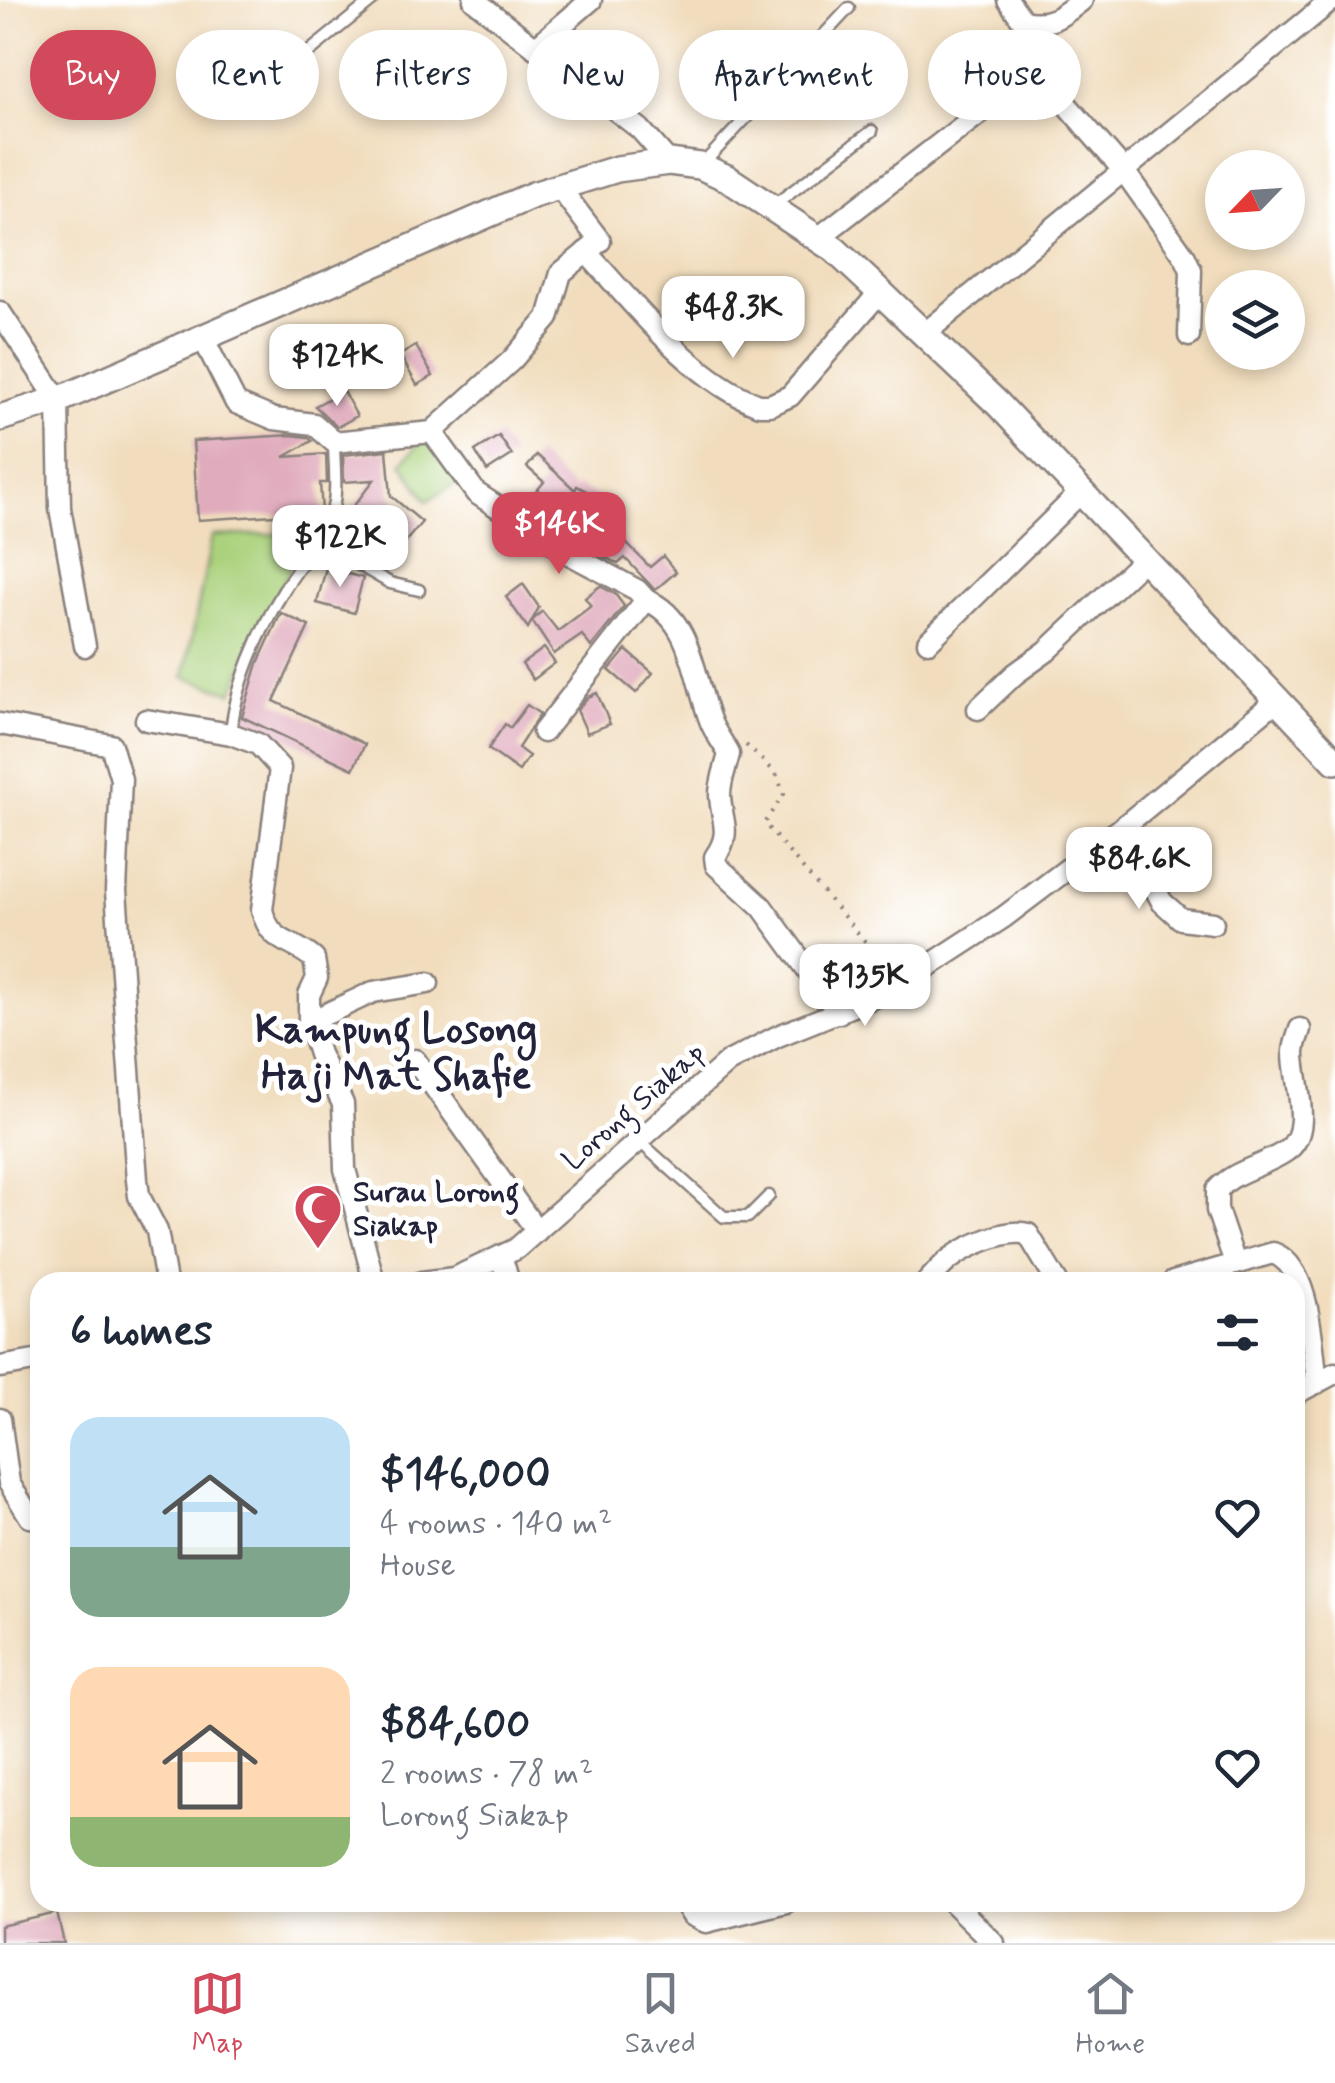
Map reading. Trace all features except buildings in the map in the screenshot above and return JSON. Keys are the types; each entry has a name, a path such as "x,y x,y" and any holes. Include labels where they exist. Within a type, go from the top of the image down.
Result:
{"street":[{"path":"474,0 527,42"},
{"path":"556,30 591,0"},
{"path":"1008,0 1023,20 1047,23 1054,22 1082,0"},
{"path":"924,334 1332,0"},
{"path":"817,239 964,123 1034,75 1047,82 1124,170 1192,270 1189,336"},
{"path":"628,120 668,162"},
{"path":"0,418 58,400 533,195 616,170 668,162 700,166 727,178 817,239 880,292 998,404 1335,762"},
{"path":"203,338 236,402 274,419 314,424 334,442 432,432 512,360 548,318 560,272 600,241 559,187"},
{"path":"586,252 671,344 694,364 759,406 790,396 880,292"},
{"path":"0,312 58,400 60,508 85,646"},
{"path":"432,432 476,493 573,556 661,606 681,629 711,723 728,754 720,794 726,826 716,866 762,908 839,1013"},
{"path":"928,642 1081,492"},
{"path":"978,709 1047,651 1144,559"},
{"path":"542,732 646,600"},
{"name":"Lorong Siakap","path":"467,1272 516,1249 728,1062 778,1036 892,990 1004,916 1122,827 1278,700"},
{"path":"146,720 231,734 258,744 280,768 262,910 267,928 314,959 317,978 309,995 309,1022 319,1054 343,1104 345,1169 371,1272"},
{"path":"0,724 111,746 121,779 116,891 137,1180 139,1196 157,1231 164,1272"},
{"path":"1122,827 1162,902 1181,919 1212,923"},
{"path":"309,1022 373,992 428,983"},
{"path":"1236,1263 1217,1210 1217,1190 1228,1178 1289,1150 1298,1135 1302,1108 1294,1052 1300,1029"},
{"path":"415,1060 537,1230"},
{"path":"937,1272 950,1258 983,1242 1021,1231 1028,1234 1051,1272"},
{"path":"1206,1272 1273,1253 1283,1256 1294,1272"},
{"path":"501,1256 506,1272"},
{"path":"1305,1300 1326,1378"},
{"path":"0,1367 30,1362"},
{"path":"0,1420 8,1483 30,1516"},
{"path":"690,1912 703,1922 708,1943"},
{"path":"703,1922 744,1912"},
{"path":"962,1912 994,1943"}],"lane":[{"path":"319,44 373,0"},
{"path":"700,166 849,8"},
{"path":"771,208 872,131"},
{"path":"231,734 232,712 261,637 282,592 318,542 333,508 334,442"},
{"path":"318,542 390,583 420,590"},
{"path":"639,1141 724,1217 748,1216 769,1196"}],"path":[{"path":"711,723 738,737 776,773 784,794 764,823 870,946 892,990"}],"green space":[{"path":"423,439 438,447 460,481 427,501 402,463"},
{"path":"307,533 232,693 184,677 212,536"}],"place":[{"name":"Surau Lorong Siakap","path":"318,1250"}],"district":[{"name":"Kampung Losong Haji Mat Shafie","path":"396,1051"}]}
